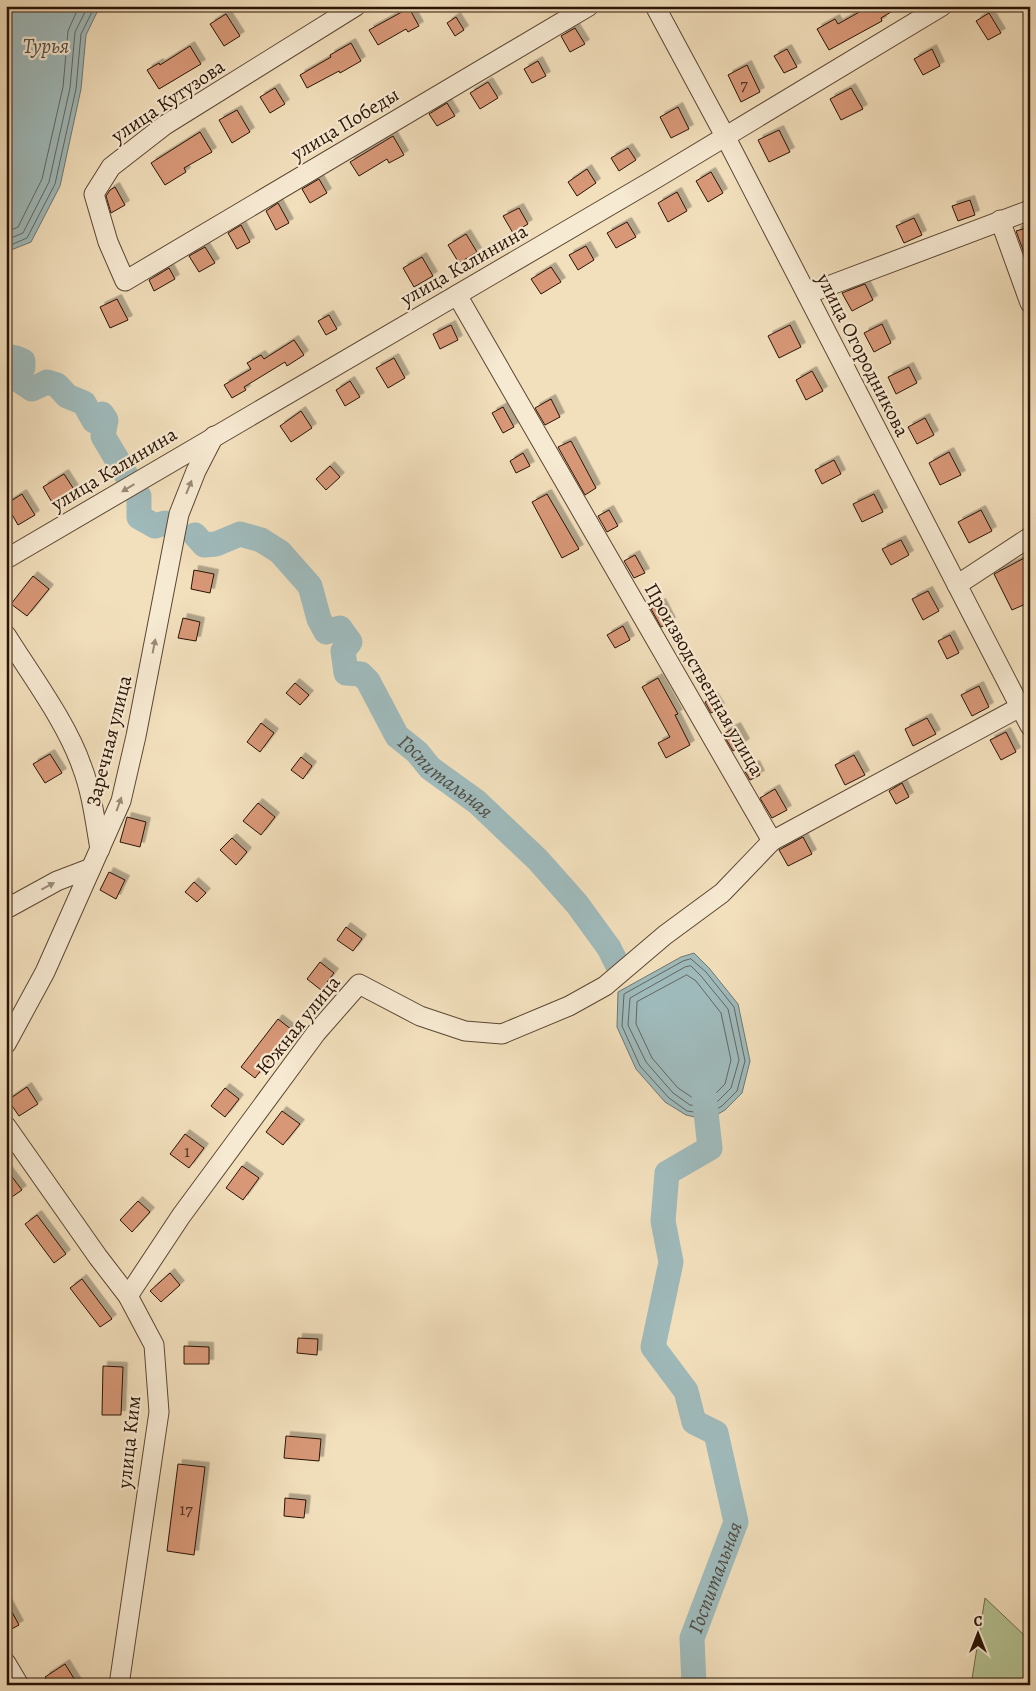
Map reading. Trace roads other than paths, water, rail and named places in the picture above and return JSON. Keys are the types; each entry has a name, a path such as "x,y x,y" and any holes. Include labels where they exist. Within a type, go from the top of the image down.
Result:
{"street":[{"name":"улица Кутузова","path":"125,281 108,242 94,194 111,167 165,125 356,6"},
{"name":"улица Победы","path":"125,281 589,6"},
{"name":"улица Огородникова","path":"655,6 725,136 1030,726"},
{"name":"улица Калинина","path":"6,559 457,295 942,6"},
{"path":"806,294 1030,210"},
{"path":"1000,220 1030,303"},
{"name":"Производственная улица","path":"457,295 772,841"},
{"name":"Заречная улица","path":"6,1044 45,972 120,801 136,736 179,514 196,471 215,435"},
{"path":"957,585 1030,537"},
{"path":"6,635 65,730 82,766 91,794 100,849"},
{"path":"772,841 1020,707"},
{"name":"Южная улица","path":"128,1296 181,1216 310,1041 359,984 429,1019 465,1032 502,1034 569,1006 605,986 666,935 722,893 772,841"},
{"path":"6,908 56,881 91,868"},
{"name":"улица Ким","path":"6,1126 98,1257 128,1296 154,1345 159,1412 119,1685"},
{"path":"6,1663 20,1685"}],"water":[{"name":"Турья","path":"6,6 100,6 86,35 81,89 60,186 31,242 6,252"},
{"path":"694,953 709,968 738,1004 750,1061 742,1093 725,1110 708,1120 686,1115 665,1102 636,1069 617,1027 618,992 681,957"}],"waterway":[{"name":"Госпитальная","path":"6,356 23,361 23,367 12,371 11,375 32,389 47,382 57,385 67,396 84,403 94,421 102,414 106,420 103,436 125,473"},
{"name":"Госпитальная","path":"139,496 139,517 155,526 165,523"},
{"name":"Госпитальная","path":"195,535 204,545 216,544 240,534 261,540 280,552 310,586 319,619 326,632 340,628 350,642 343,651 346,673 361,674 368,681 397,736 417,752 430,768 477,802 538,860 577,904 609,948 617,964"},
{"name":"Госпитальная","path":"694,1685 692,1638 736,1522 716,1433 694,1422 686,1391 653,1347 671,1262 663,1221 667,1173 710,1148 703,1086"}]}
